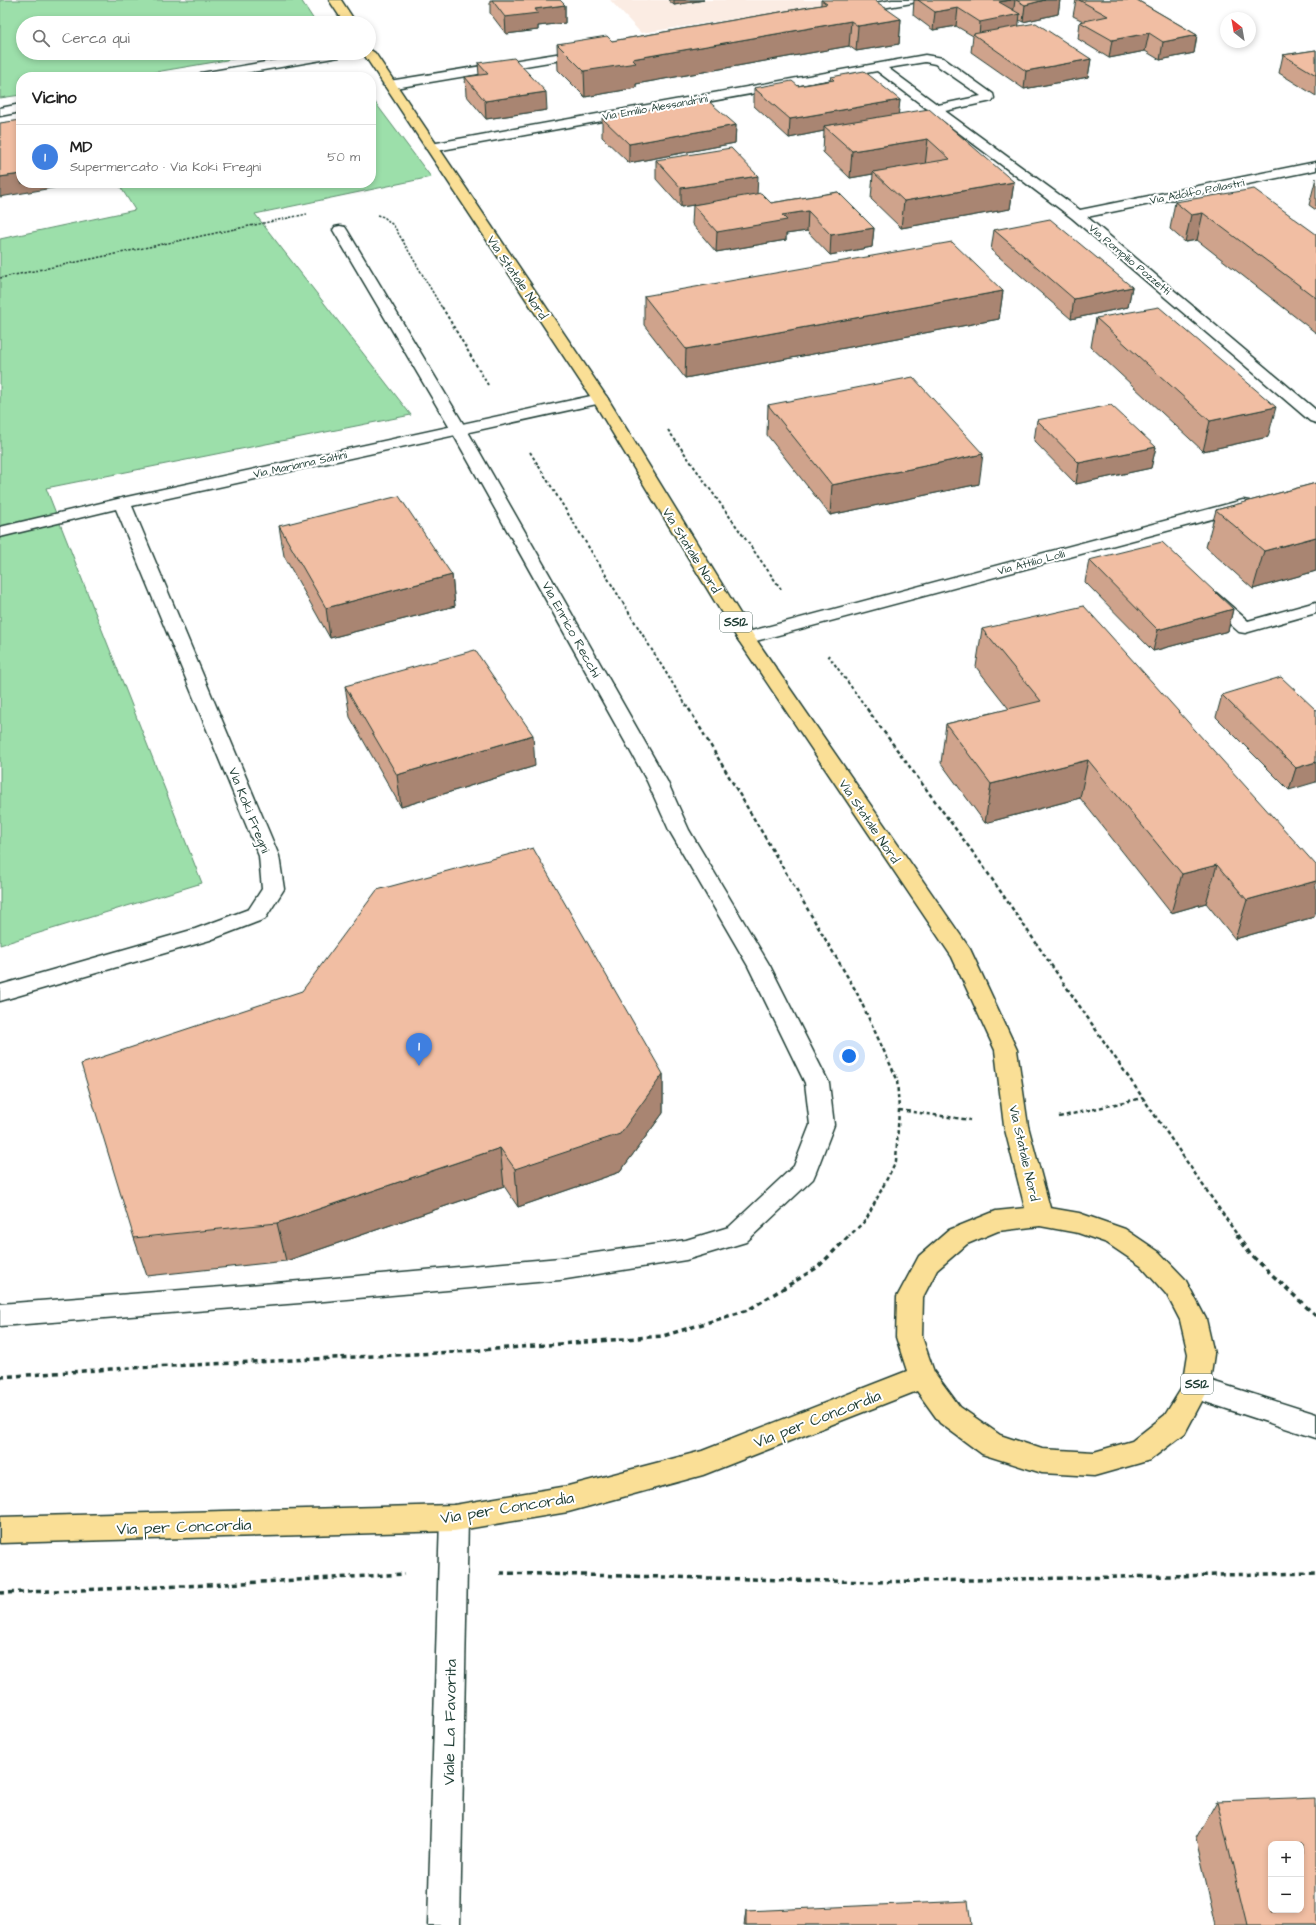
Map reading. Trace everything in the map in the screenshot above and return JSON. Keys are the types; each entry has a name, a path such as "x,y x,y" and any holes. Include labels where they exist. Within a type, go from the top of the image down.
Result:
{"main road":[{"path":"334,0 345,16"},
{"name":"Via Statale Nord","path":"373,60 600,399 746,638 962,955 1006,1050 1016,1126 1040,1216"},
{"name":"SS12","path":"1040,1216 1079,1223 1116,1236 1150,1258 1176,1287 1193,1319 1201,1354 1196,1388 1175,1424 1140,1451 1094,1464 1042,1462 992,1445 950,1415 922,1377 908,1337 910,1297 928,1263 958,1237 964,1234 996,1221 1040,1216"},
{"name":"Via per Concordia","path":"0,1530 454,1518 568,1499 703,1463 922,1377"}],"street":[{"path":"841,12 912,0"},
{"path":"389,85 598,51"},
{"name":"Via Emilio Alessandrini","path":"431,148 923,58 939,61 987,94 988,98 981,101 936,109"},
{"path":"230,72 299,60"},
{"path":"879,66 936,109"},
{"path":"0,112 16,109"},
{"name":"Via Pompilio Pozzetti","path":"936,109 1077,214 1316,418"},
{"name":"Via Adolfo Pollastri","path":"1077,214 1316,166"},
{"name":"Via Enrico Recchi","path":"0,1315 313,1291 560,1269 686,1250 737,1235 804,1172 822,1125 817,1083 759,966 679,830 657,781 460,430 340,230"},
{"name":"Via Marianna Saltini","path":"0,532 122,503 600,399"},
{"name":"Via Attilio Lolli","path":"746,638 1256,501"},
{"name":"Via Koki Fregni","path":"0,993 202,935 257,914 272,889 269,856 122,503"},
{"path":"1137,533 1154,548"},
{"path":"1200,588 1245,628 1316,607"},
{"name":"SS12","path":"1196,1388 1316,1426"},
{"name":"Viale La Favorita","path":"444,1925 454,1518"}],"path":[{"path":"0,278 310,214"},
{"path":"0,1377 111,1369 456,1352 663,1336 748,1310 818,1267 866,1220 896,1161 899,1110 897,1079 856,991 702,730 509,419 394,226 384,217 376,215"},
{"path":"667,429 804,623 984,866 1250,1254 1316,1316"},
{"path":"0,1593 210,1585 453,1572 873,1582 1316,1573"}],"shaded area":[{"path":"610,0 861,0 641,33"}],"green space":[{"path":"0,0 301,0 311,16 16,16 16,60 227,60 156,72 16,72 16,96 0,98"},
{"path":"376,104 431,177 255,214 411,415 46,488 202,883 0,945 0,239 135,210 121,188 376,188"}],"building":[{"path":"492,0 560,0 565,5 535,9 538,13 505,17"},
{"path":"821,0 874,0 901,19 858,26 851,21 632,59 636,63 584,71 557,44 607,36 612,41 827,4"},
{"path":"918,0 1011,0 999,2 1020,14 980,22 958,8 935,12"},
{"path":"1016,0 1045,0 1025,5"},
{"path":"1079,0 1137,0 1197,35 1163,42 1149,33 1112,40 1080,22 1108,16"},
{"path":"1036,23 1091,59 1026,71 973,34"},
{"path":"1316,50 1316,75 1283,55"},
{"path":"514,58 546,92 485,101 465,77 488,74 478,63"},
{"path":"864,71 900,100 790,119 754,88 792,81 798,86 834,80 831,77"},
{"path":"706,99 736,125 629,144 602,118"},
{"path":"929,109 1014,182 904,201 873,172 950,159 928,139 852,151 824,126"},
{"path":"16,121 16,175 0,177 0,123"},
{"path":"731,148 758,176 681,188 656,160"},
{"path":"1254,189 1316,234 1316,298 1203,213 1191,215 1175,202"},
{"path":"838,192 874,228 831,235 808,211 782,215 787,220 717,232 693,205 761,193 771,203"},
{"path":"1050,219 1132,287 1074,299 994,230"},
{"path":"952,242 1003,291 686,349 644,296"},
{"path":"1159,307 1276,407 1210,421 1096,318"},
{"path":"913,377 983,454 832,485 768,405"},
{"path":"1111,405 1156,447 1079,463 1037,420"},
{"path":"1316,483 1316,537 1264,551 1216,510"},
{"path":"399,496 452,575 326,608 279,526"},
{"path":"1162,542 1233,609 1158,630 1089,560"},
{"path":"1084,606 1316,865 1316,881 1247,900 1217,865 1182,874 1088,760 991,784 946,724 1041,701 982,629"},
{"path":"475,650 533,735 397,775 345,686"},
{"path":"1281,677 1316,710 1316,762 1296,768 1222,695"},
{"path":"533,848 663,1074 620,1134 515,1169 500,1148 277,1223 134,1238 81,1064 302,991 377,890"},
{"path":"1316,1797 1316,1925 1247,1925 1217,1801"},
{"path":"968,1901 971,1925 746,1925 746,1911"}],"place":[{"name":"MD","path":"419,1066"}]}
